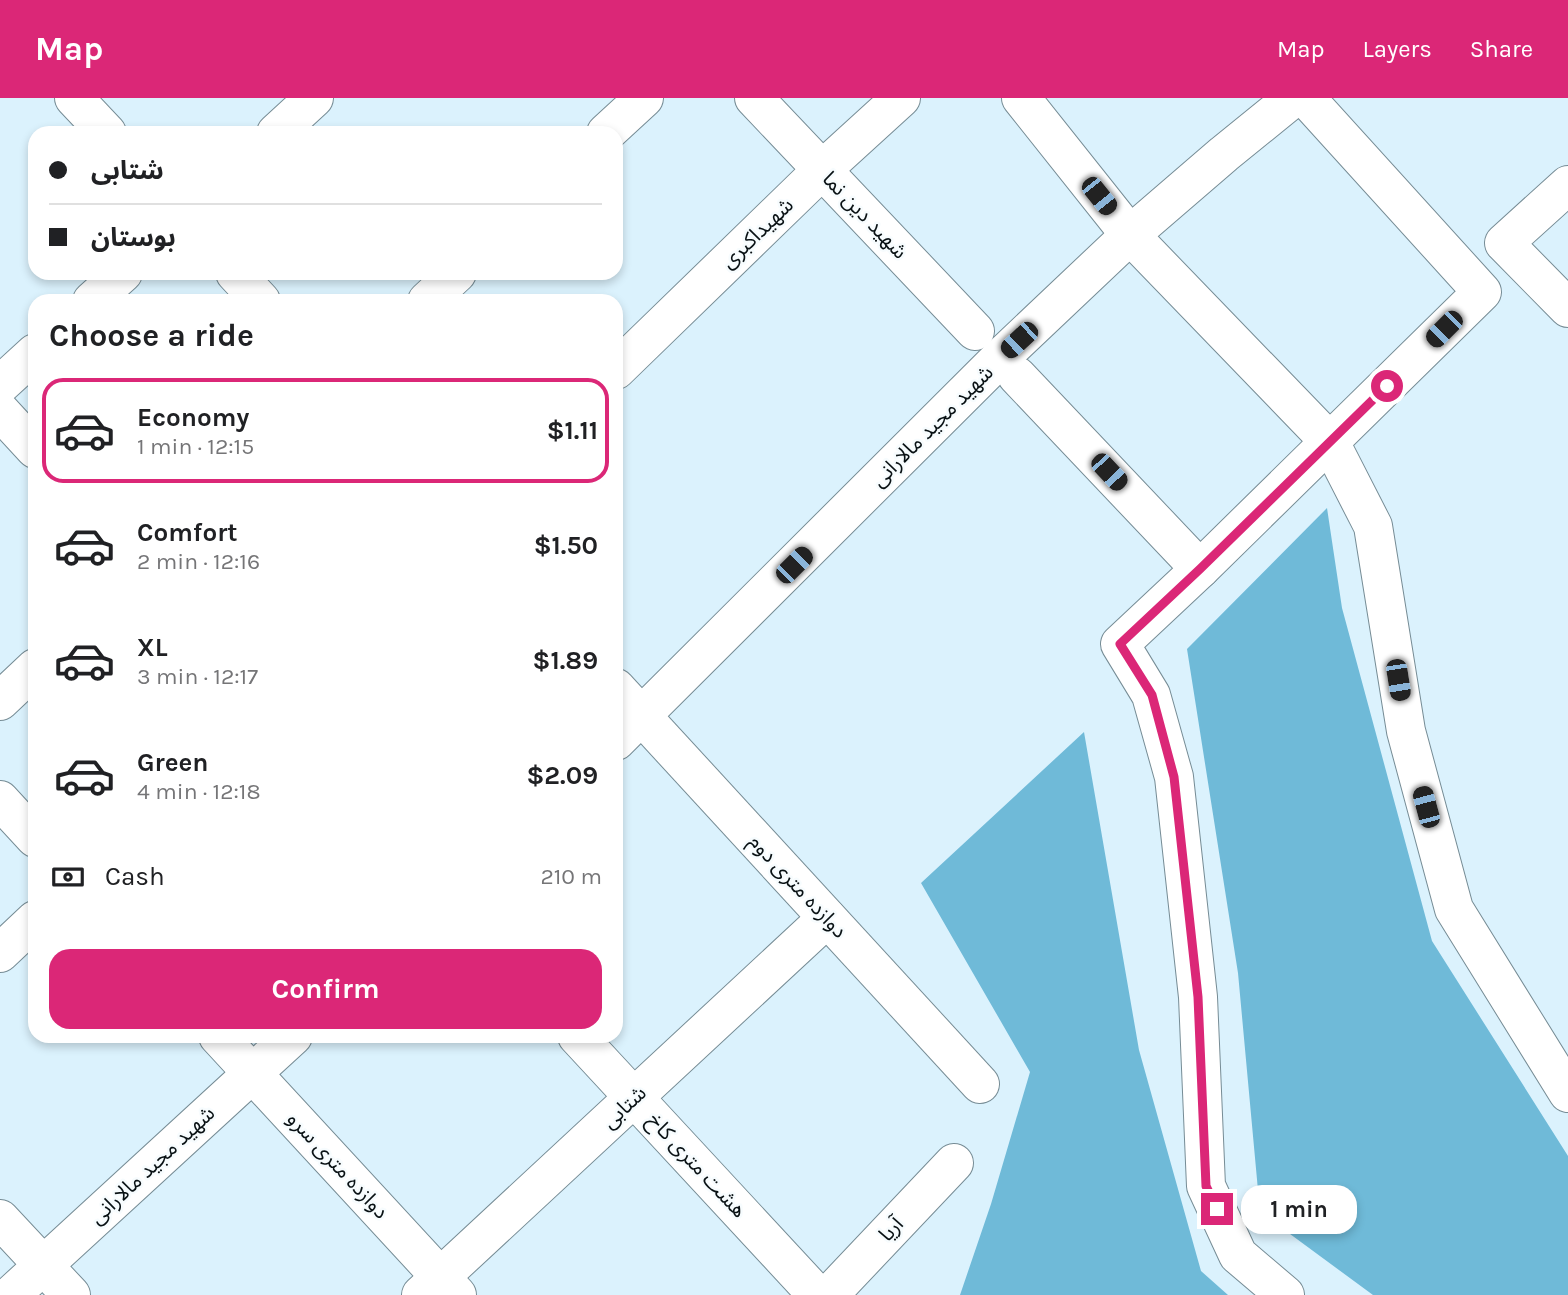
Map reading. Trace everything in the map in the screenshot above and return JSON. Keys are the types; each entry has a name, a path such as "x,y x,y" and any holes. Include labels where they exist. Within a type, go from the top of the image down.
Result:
{"street":[{"path":"74,98 100,126"},
{"path":"284,126 314,98"},
{"path":"614,126 644,98"},
{"name":"شهید دین نما","path":"754,98 975,331"},
{"name":"شهیداکبری","path":"623,363 822,170 901,98"},
{"path":"1021,98 1130,235 1330,442 1373,526 1406,731 1454,909 1568,1093"},
{"name":"شهید مجید مالارانی","path":"629,729 1000,358 1130,235 1293,98"},
{"path":"1285,1295 1238,1255 1206,1186 1198,997 1174,777 1152,695 1120,644 1482,292 1306,98"},
{"path":"1568,185 1504,243 1568,308"},
{"path":"100,294 114,280"},
{"path":"242,280 254,294"},
{"path":"434,294 450,280"},
{"path":"0,385 28,359"},
{"path":"1017,376 1200,569"},
{"path":"0,411 28,441"},
{"path":"0,701 28,675"},
{"name":"دوازده متری دوم","path":"623,710 629,729 827,918 980,1083"},
{"path":"0,800 28,830"},
{"name":"شتابی","path":"439,1289 634,1097 827,918"},
{"path":"0,953 28,927"},
{"name":"دوازده متری سرو","path":"225,1043 439,1289"},
{"name":"شهید مجید مالارانی","path":"11,1295 285,1043"},
{"name":"هشت متری کاخ","path":"584,1043 817,1295"},
{"name":"آریا","path":"829,1295 954,1163"},
{"path":"0,1219 71,1295"}],"shaded area":[{"path":"1327,508 1342,608 1432,941 1568,1156 1568,1295 1373,1295 1260,1212 1238,973 1187,649"},
{"path":"1084,732 1139,1050 1201,1271 1228,1295 960,1295 991,1204 1030,1072 921,883"}],"route":[{"path":"1217,1209 1206,1186 1198,997 1174,777 1152,695 1120,644 1387,386"}]}
